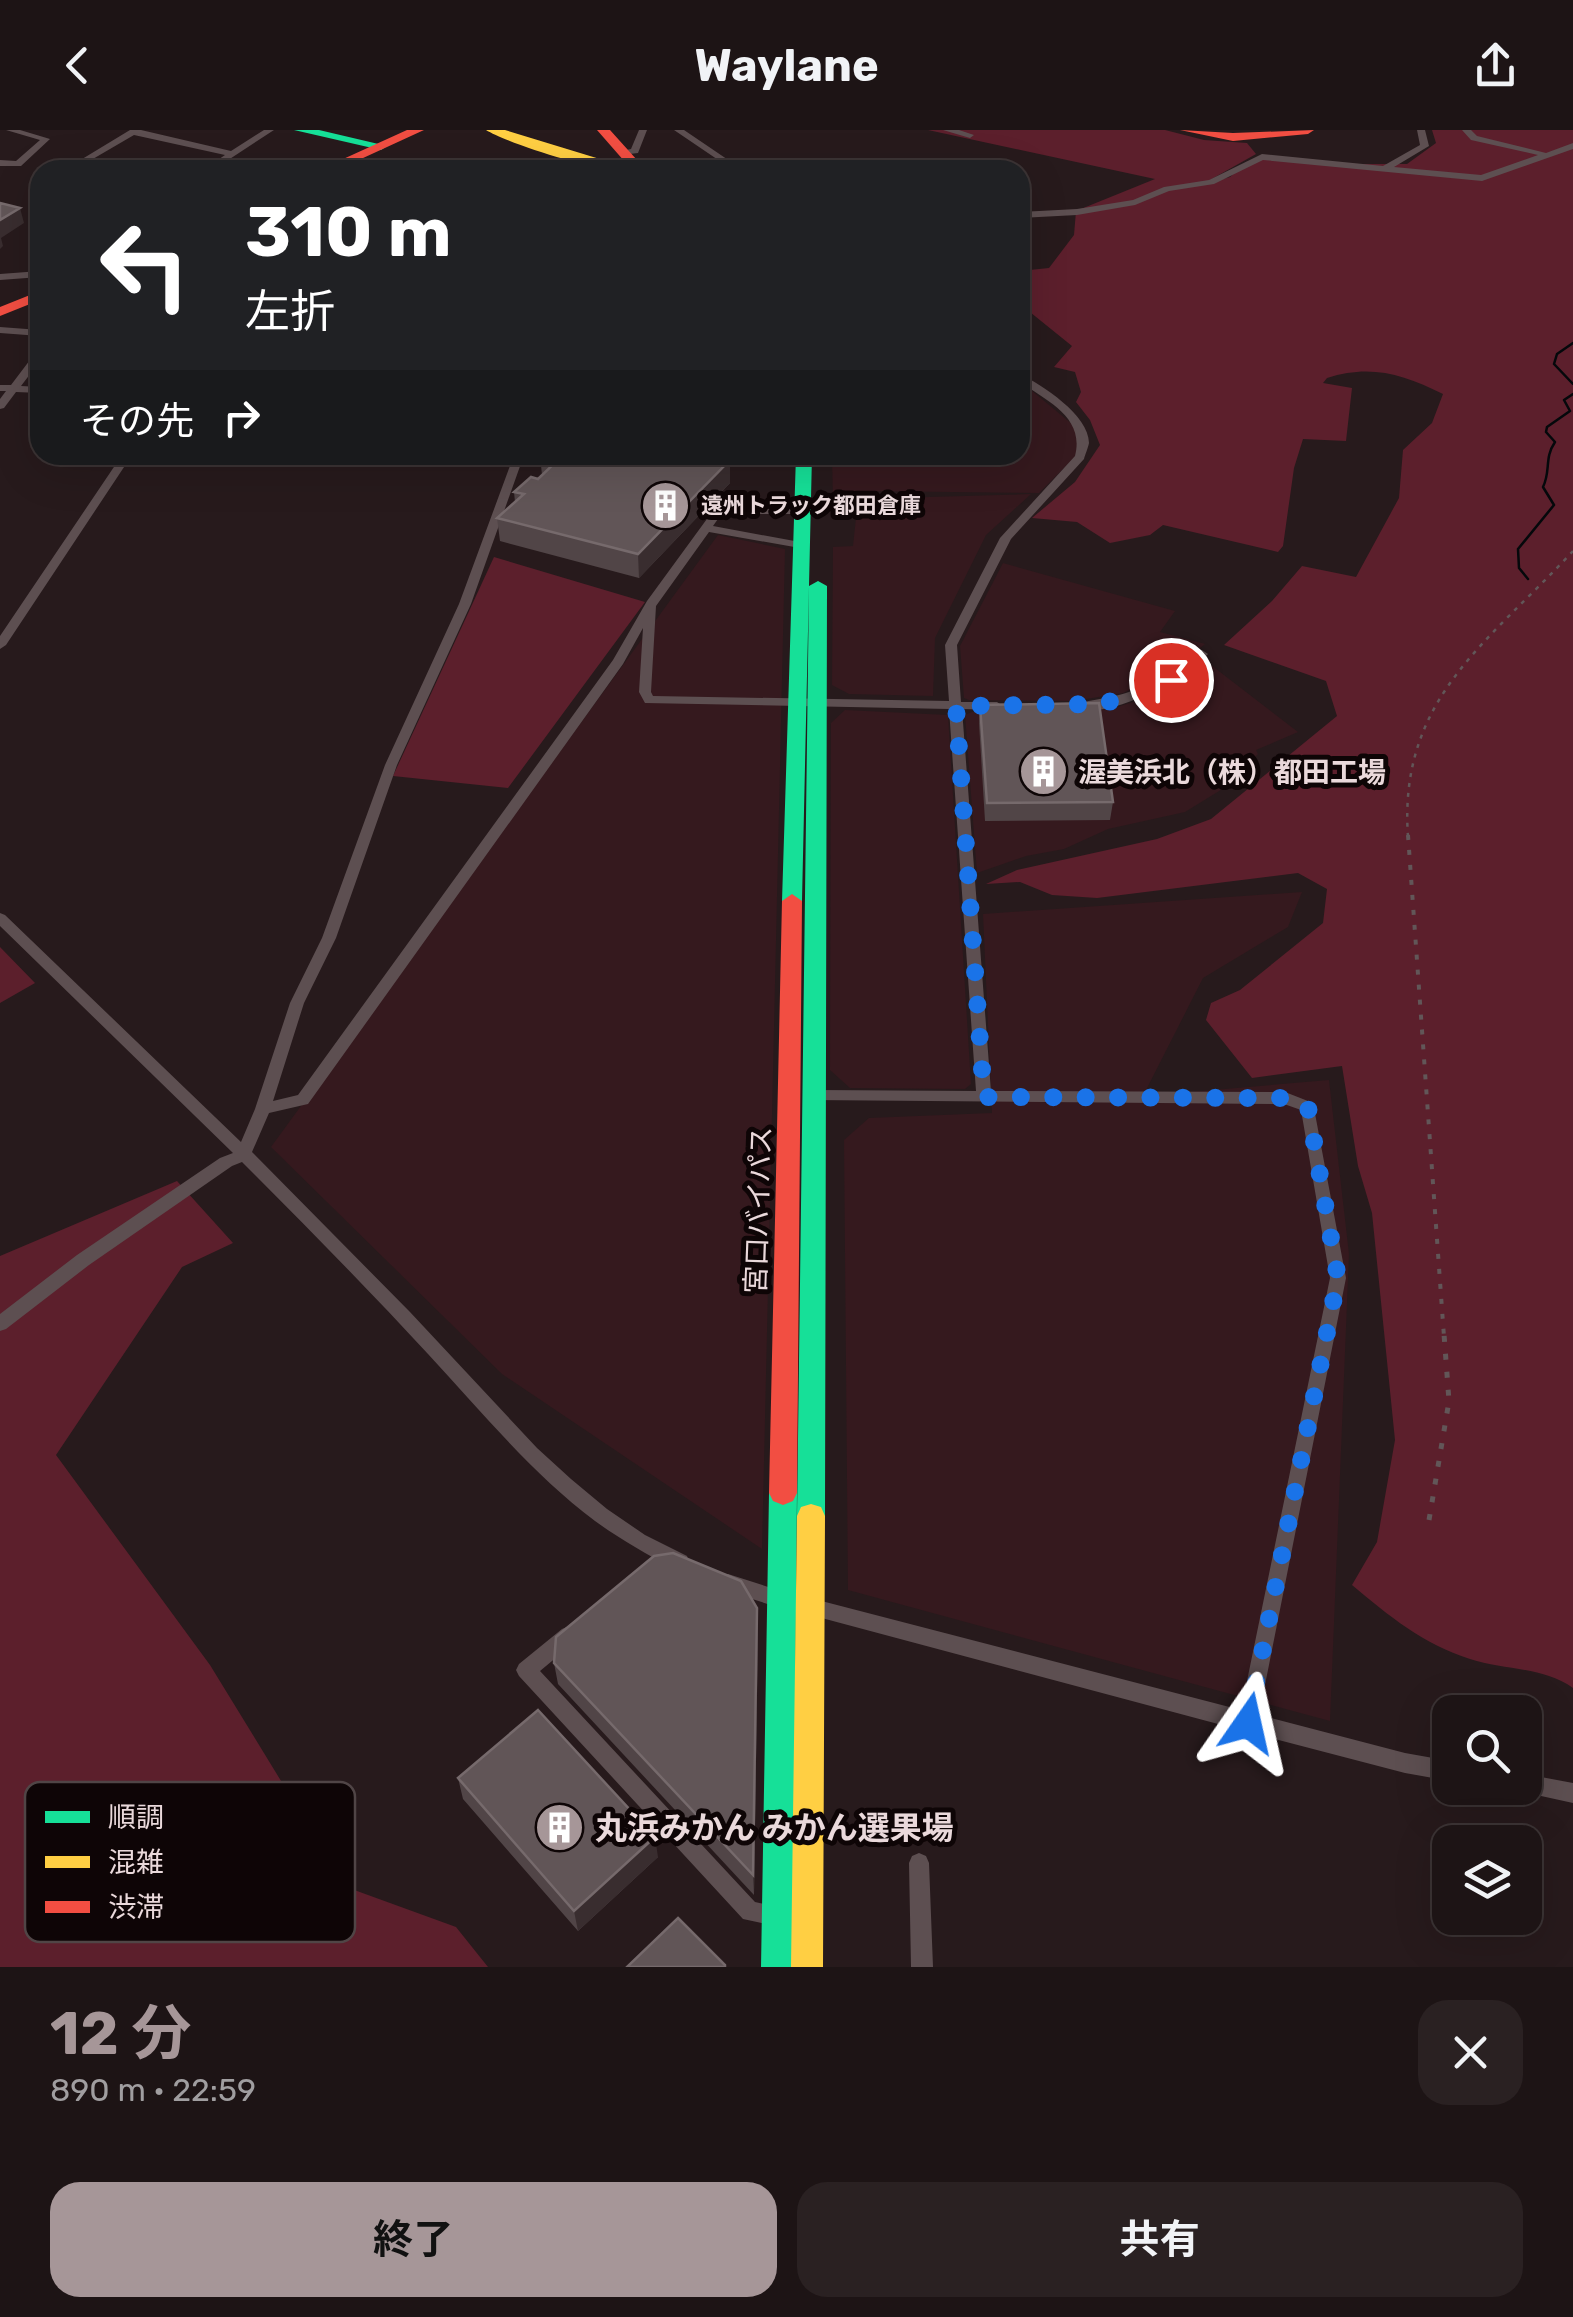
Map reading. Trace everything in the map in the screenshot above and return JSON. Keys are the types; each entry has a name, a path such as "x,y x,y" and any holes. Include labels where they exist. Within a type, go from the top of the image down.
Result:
{"main road":[{"path":"300,130 381,146"},
{"path":"349,160 418,130"},
{"path":"492,130 539,142 569,160"},
{"path":"587,130 620,160"},
{"path":"603,130 623,160"},
{"path":"1186,130 1233,137 1308,130"},
{"path":"0,312 30,299"},
{"name":"宮口バイパス","path":"803,465 800,545 808,704 815,1096 807,1967"},
{"name":"宮口バイパス","path":"777,1967 781,1600 819,465"}],"street":[{"path":"223,160 270,130"},
{"path":"629,160 644,130"},
{"path":"678,130 724,160"},
{"path":"946,130 970,135"},
{"path":"1380,169 1392,167 1425,146 1420,130"},
{"path":"1466,130 1474,138 1543,154"},
{"path":"0,164 18,164 46,139 5,131"},
{"path":"85,160 134,131 232,154"},
{"path":"1030,214 1079,212 1204,185 1262,157 1482,178 1573,146"},
{"path":"0,277 30,275"},
{"path":"0,330 30,332"},
{"path":"0,406 30,367"},
{"path":"984,1097 951,645 1006,538 1084,450 1080,426 1030,385"},
{"path":"0,388 30,389"},
{"path":"0,645 119,465"},
{"path":"0,1324 61,1272 226,1162 242,1156 263,1109 297,1003 329,938 391,766 465,604 515,465"},
{"path":"263,1109 303,1100 619,661 651,604 707,528 723,511 800,511"},
{"path":"707,528 800,545"},
{"path":"651,604 645,692 650,700 1007,706"},
{"path":"1058,706 1103,704 1144,693 1171,680 1202,654"},
{"path":"0,918 209,1118 535,1457 656,1562 704,1573 781,1600 1248,1723 1432,1767"},
{"path":"815,1096 1285,1098 1308,1107 1338,1278 1248,1723"},
{"path":"588,1619 526,1670 750,1912 778,1916"},
{"path":"1542,1787 1573,1793"},
{"path":"919,1864 922,1967"}],"shaded area":[{"path":"928,130 1165,130 1204,140 1247,143 1256,154 1201,185 1230,177 1246,162 1265,157 1324,164 1407,164 1436,143 1432,130 1573,130 1573,1688 1537,1672 1483,1663 1437,1645 1393,1618 1352,1585 1377,1542 1395,1440 1372,1213 1358,1166 1342,1066 1252,1078 1206,1020 1211,1003 1240,990 1323,923 1327,889 1298,873 1097,898 1052,895 1020,882 986,884 1017,870 1157,839 1211,819 1337,716 1326,681 1224,645 1272,601 1302,566 1356,577 1399,498 1403,450 1432,423 1443,394 1386,373 1358,372 1327,378 1323,383 1352,388 1346,441 1303,439 1294,468 1283,546 1278,552 1163,525 1150,535 1110,543 1077,522 1032,518 1075,482 1100,445 1090,420 1076,402 1081,392 1075,372 1054,367 1072,346 1030,312 1030,270 1049,268 1074,235 1076,211 1155,179"},
{"path":"1030,389 1078,429 1078,454 1039,493 861,491 848,501 833,501 832,465 1030,465"},
{"path":"1031,494 986,535 935,638 933,696 849,694 832,685 833,547 853,546 858,499"},
{"path":"718,535 785,549 762,1549 502,1374 271,1147"},
{"path":"494,557 645,602 508,788 393,776"},
{"path":"1003,563 1175,611 1160,632 1205,644 1173,671 1123,693 1074,701 964,698 960,646"},
{"path":"1207,662 1298,732 1256,750 1258,754 1224,788 1185,812 1108,829 1064,849 1026,856 977,873 965,715 1115,708 1173,688"},
{"path":"845,710 948,715 971,1084 965,1089 850,1088 830,1070 831,723"},
{"path":"1302,892 1288,927 1203,978 1143,1096 1329,1080 1349,1254 1330,1721 848,1590 844,1140 869,1118 992,1113 983,914"},
{"path":"0,947 35,983 0,1003"},
{"path":"177,1181 233,1243 182,1267 56,1455 210,1665 282,1782 25,1782 25,1942 355,1942 355,1890 456,1927 488,1967 0,1967 0,1256"}],"building":[{"path":"0,203 20,208 0,220"},
{"path":"553,465 725,465 638,554 497,518 524,494 514,492 531,477 538,479"},
{"name":"渥美浜北（株）都田工場","path":"1099,703 1113,802 987,803 980,705"},
{"path":"673,1553 741,1581 757,1608 753,1875 554,1663 556,1637 654,1556"},
{"name":"丸浜みかん みかん選果場","path":"538,1710 655,1837 574,1911 458,1778"},
{"path":"678,1918 725,1967 627,1967"}],"waterway":[{"path":"1573,343 1557,354 1554,364 1573,384"},
{"path":"1528,579 1519,568 1518,549 1554,505 1543,487 1555,442 1546,432 1547,427 1570,411 1564,400 1573,394"}],"railway":[{"path":"1408,835 1409,789 1418,746 1434,709 1481,645 1573,551"},
{"path":"1408,835 1444,1337"},
{"path":"1429,1520 1449,1401 1444,1334"}],"traffic: fast":[{"path":"300,130 381,146"},
{"path":"792,901 804,465"},
{"path":"811,1516 818,586"},
{"path":"777,1967 783,1493"}],"traffic: slow":[{"path":"492,130 584,160"},
{"path":"807,1967 811,1516"}],"traffic: jam":[{"path":"349,160 418,130"},
{"path":"603,130 630,160"},
{"path":"1186,130 1233,137 1308,130"},
{"path":"0,312 30,299"},
{"path":"783,1493 792,901"}],"place":[{"name":"遠州トラック都田倉庫","path":"666,505"},
{"name":"渥美浜北（株）都田工場","path":"1043,772"},
{"name":"丸浜みかん みかん選果場","path":"560,1828"}],"route":[{"path":"1171,680 1144,693 1103,704 956,706 984,1097 1285,1098 1308,1107 1338,1278 1248,1723"}]}
